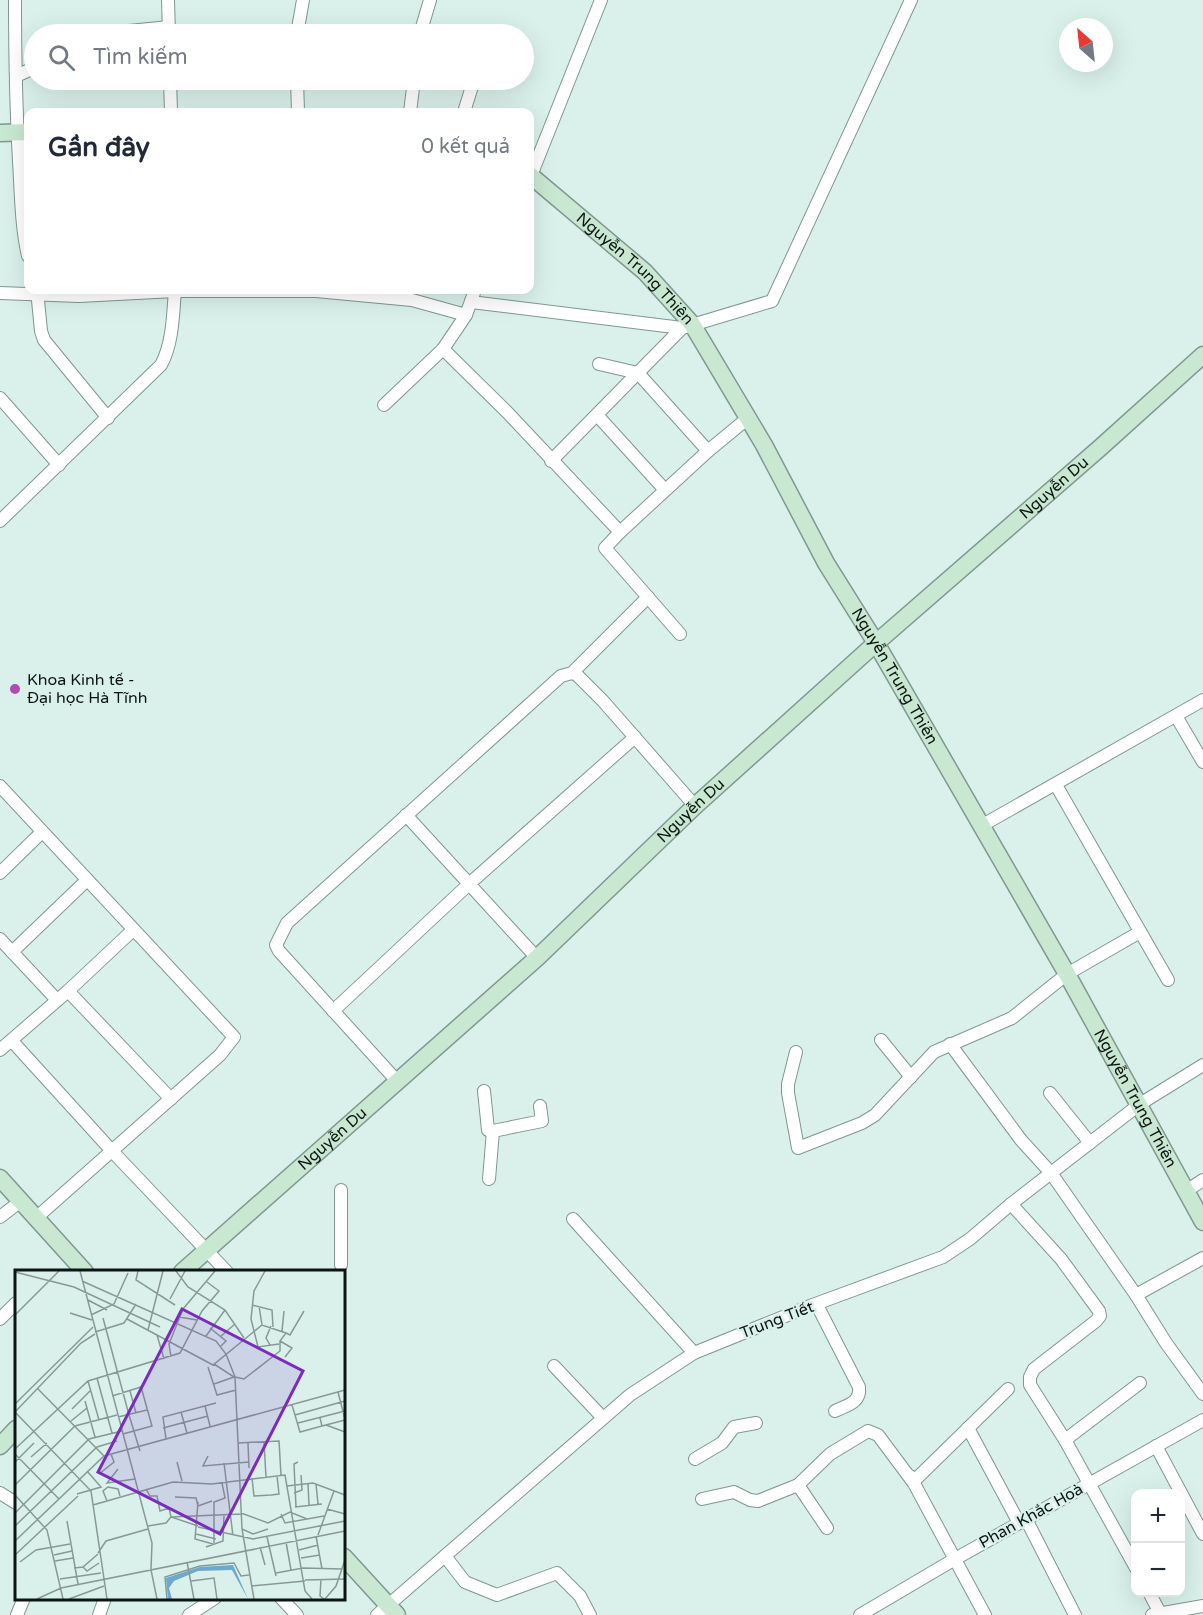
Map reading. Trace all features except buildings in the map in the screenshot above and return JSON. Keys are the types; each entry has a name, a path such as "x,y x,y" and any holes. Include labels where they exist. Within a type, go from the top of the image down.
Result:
{"main road":[{"path":"0,133 23,132"},
{"name":"Nguyễn Trung Thiên","path":"534,179 645,272 687,326 748,418 826,563 876,644 1067,974 1203,1222"},
{"name":"Nguyễn Du","path":"184,1270 537,958 695,806 1203,355"},
{"path":"0,1178 83,1270"},
{"path":"0,1446 15,1430"},
{"path":"345,1558 387,1612"}],"street":[{"path":"15,0 16,76 23,132 24,165"},
{"path":"168,0 169,24"},
{"path":"299,24 303,0"},
{"path":"423,24 430,0"},
{"path":"534,166 601,0"},
{"path":"471,302 687,326 772,301 911,0"},
{"path":"16,76 24,72"},
{"path":"170,90 171,108"},
{"path":"297,90 298,108"},
{"path":"410,108 413,90"},
{"path":"465,108 471,90"},
{"path":"24,216 24,238"},
{"path":"0,293 24,292"},
{"path":"37,294 44,340 108,418"},
{"path":"58,294 79,296 111,294"},
{"path":"0,521 161,365 166,355 174,294"},
{"path":"348,294 412,300 466,315"},
{"path":"384,405 443,349 466,315 474,294"},
{"path":"551,461 687,326"},
{"path":"443,349 507,412 620,532"},
{"path":"599,364 638,373 708,451"},
{"path":"0,398 59,465"},
{"path":"597,415 665,490"},
{"path":"680,634 605,548 665,490 748,418"},
{"path":"397,1081 276,945 290,920 561,676 572,673 648,597"},
{"path":"572,673 577,675 603,701 695,806"},
{"path":"981,826 1203,700"},
{"path":"1176,716 1203,762"},
{"path":"333,1011 469,884 635,738"},
{"path":"1056,785 1168,980"},
{"path":"0,786 234,1037 220,1055 36,1218"},
{"path":"406,815 537,958"},
{"path":"0,873 42,832"},
{"path":"12,952 87,880"},
{"path":"133,930 68,991 5,1042 225,1270"},
{"path":"796,1052 788,1092 798,1148 862,1124 874,1115 934,1052 1012,1018 1067,974 1140,932"},
{"path":"0,939 57,1000"},
{"path":"68,991 171,1099"},
{"path":"882,1040 911,1077"},
{"path":"950,1044 1021,1140 1051,1173 1203,1394"},
{"name":"Trung Tiết","path":"387,1612 445,1556 630,1395 694,1353 943,1257 970,1239 1011,1204 1140,1104 1203,1065"},
{"path":"484,1091 488,1130 493,1131 542,1121 540,1106"},
{"path":"1050,1093 1089,1143"},
{"path":"489,1179 493,1131"},
{"path":"1186,1191 1203,1180"},
{"path":"341,1190 341,1265"},
{"path":"0,1217 21,1201"},
{"path":"1011,1204 1061,1259 1100,1313 1096,1322 1042,1362 1034,1369 1030,1377 1032,1391 1065,1440 1131,1559"},
{"path":"573,1219 694,1353"},
{"path":"1136,1295 1203,1258"},
{"path":"0,1319 15,1304"},
{"path":"817,1305 859,1388 860,1395 857,1400 835,1411"},
{"path":"554,1366 603,1418"},
{"path":"1065,1440 1140,1383"},
{"path":"913,1482 1008,1389"},
{"name":"Phan Khắc Hoà","path":"860,1615 1203,1420"},
{"path":"695,1459 722,1443 734,1427 756,1423"},
{"path":"968,1428 1075,1615"},
{"path":"702,1499 734,1492 750,1500 758,1501 798,1485 830,1454 868,1431 878,1435 913,1482"},
{"path":"1156,1446 1203,1534"},
{"path":"899,1457 986,1615"},
{"path":"798,1485 827,1527"},
{"path":"0,1493 15,1502"},
{"path":"445,1556 465,1582 497,1595 557,1573 580,1596 590,1615"},
{"path":"1151,1597 1158,1614 1203,1606"},
{"path":"17,1615 24,1600"},
{"path":"99,1615 105,1600"},
{"path":"189,1615 207,1600"},
{"path":"282,1600 297,1615"}],"place":[{"name":"Khoa Kinh tế - Đại học Hà Tĩnh","path":"15,689"}]}
